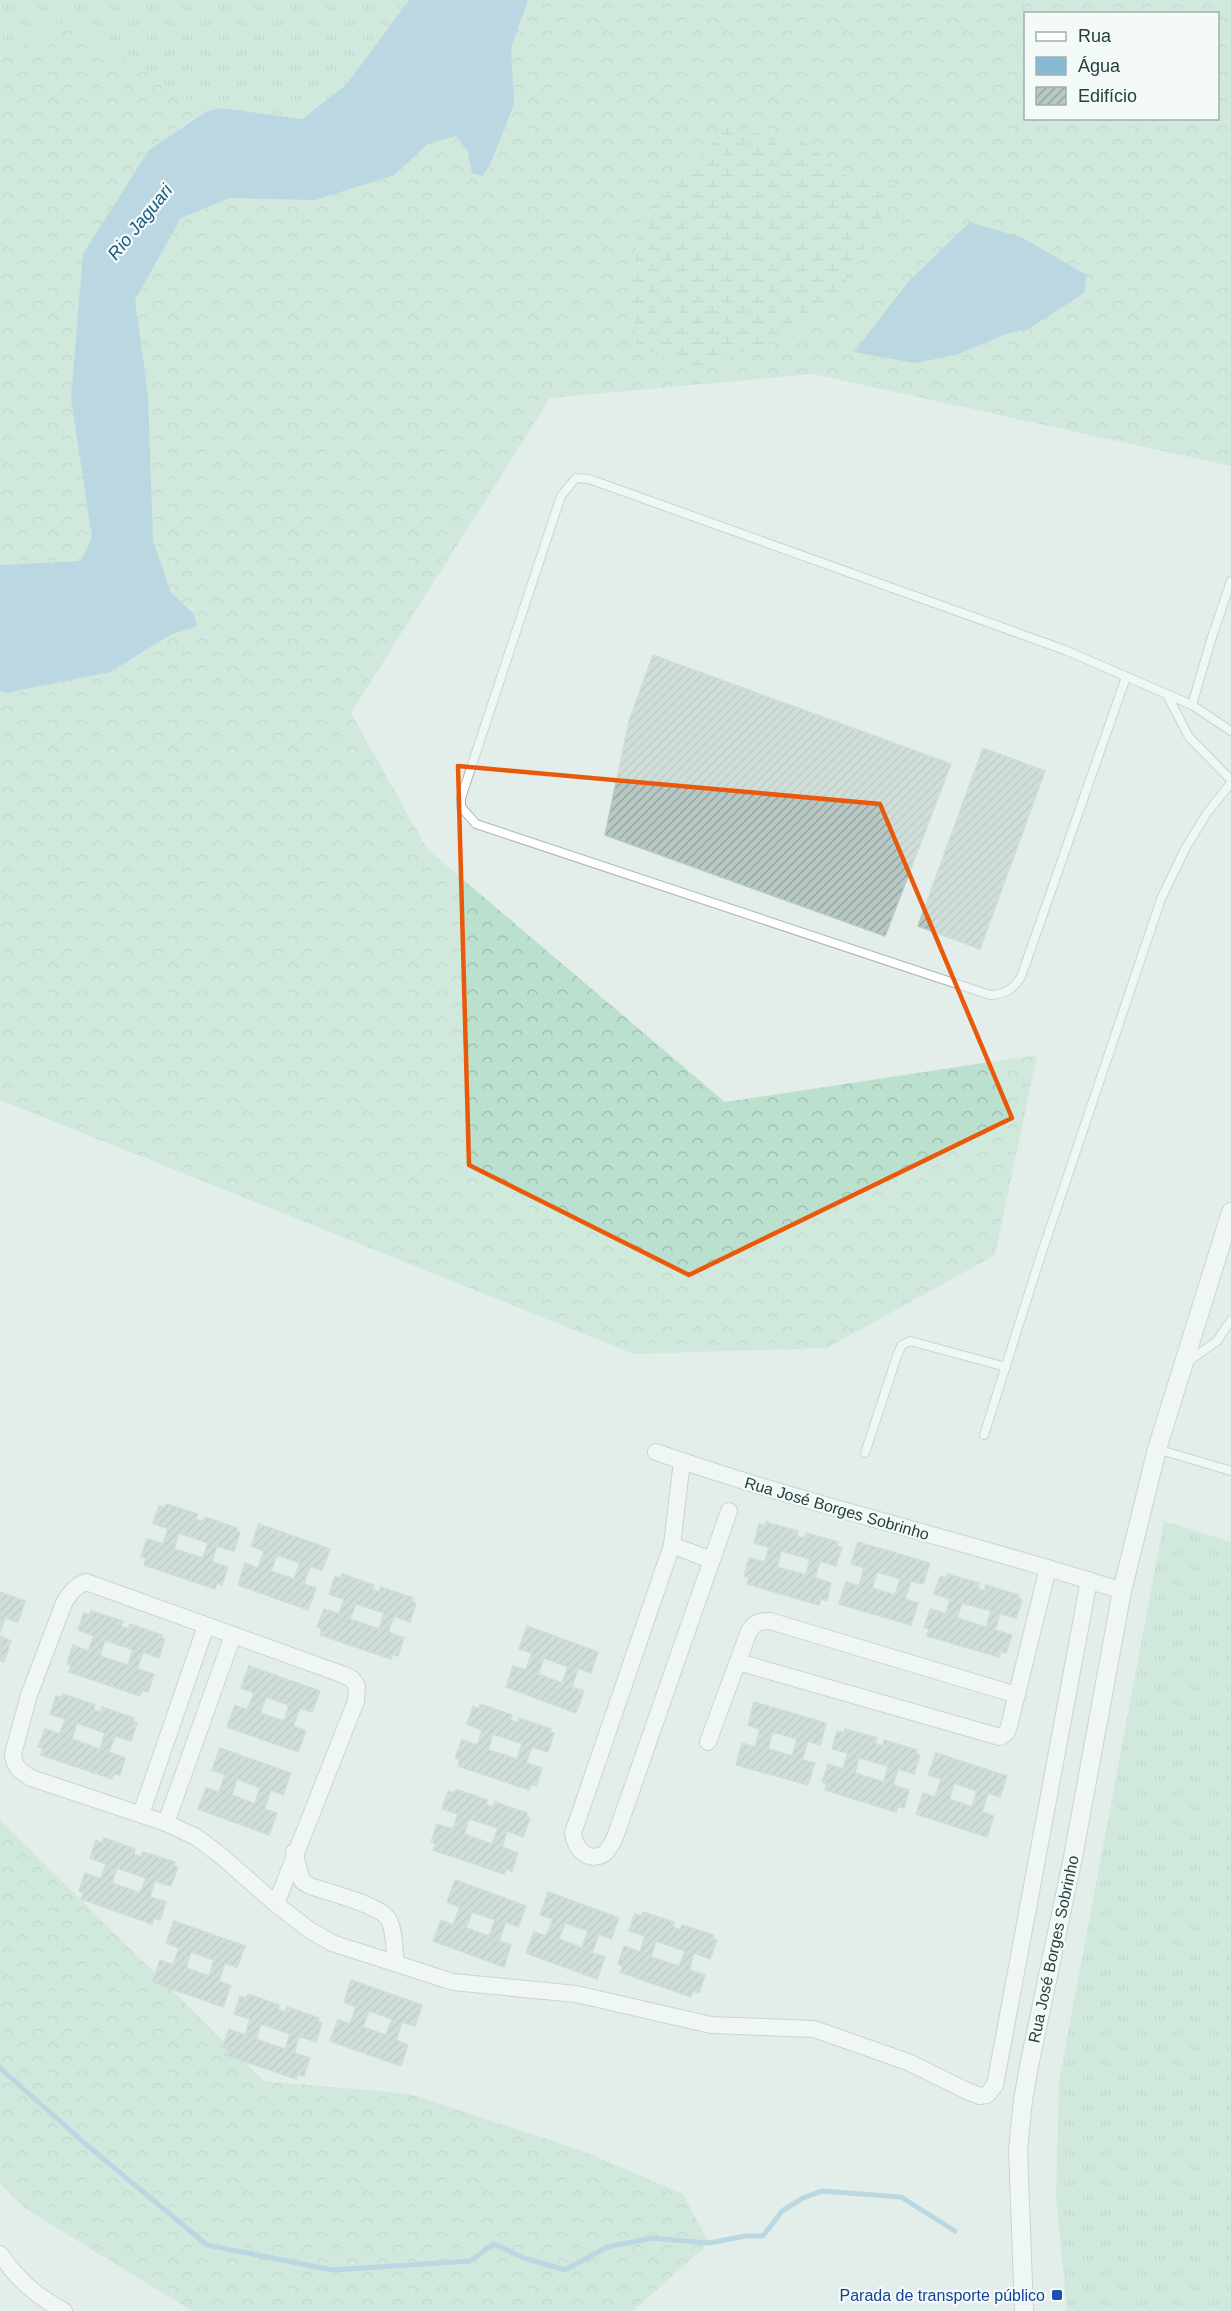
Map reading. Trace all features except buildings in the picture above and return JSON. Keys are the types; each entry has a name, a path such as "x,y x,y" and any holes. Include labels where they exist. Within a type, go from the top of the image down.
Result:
{"street":[{"name":"Rua José Borges Sobrinho","path":"1024,2311 1018,2149 1023,2100 1073,1857 1122,1591 1158,1449 1231,1212"},
{"name":"Rua José Borges Sobrinho","path":"656,1452 792,1496 1122,1591"},
{"path":"682,1461 672,1545 573,1833 574,1844 584,1854 595,1856 606,1852 614,1840 729,1511"},
{"path":"672,1545 711,1560"},
{"path":"738,1662 1000,1737 1007,1732 1010,1726 1048,1568"},
{"path":"276,1904 294,1852 356,1701 357,1686 352,1679 344,1675 86,1582 78,1585 69,1593 64,1603 29,1695 13,1754 14,1763 19,1770 31,1778 141,1814 196,1837 220,1855 276,1904 308,1929 332,1943 453,1982 576,1994 711,2025 814,2029 908,2062 980,2096 987,2095 995,2085 1089,1580"},
{"path":"708,1742 753,1625 760,1621 770,1621 1017,1695"},
{"path":"141,1814 206,1626"},
{"path":"166,1823 233,1635"},
{"path":"294,1852 302,1881 310,1886 378,1910 388,1918 393,1933 396,1962"},
{"path":"0,2254 8,2276 64,2311"}],"lane":[{"path":"1126,677 1021,977 1013,988 1004,994 990,995 476,824 461,807 464,787 561,496 576,478 589,479 1054,646 1192,705 1231,731"},
{"path":"1192,705 1231,581"},
{"path":"984,1435 1127,996 1161,899 1185,849 1207,813 1231,782 1189,737 1167,695"},
{"path":"1183,1365 1217,1341 1231,1320"},
{"path":"865,1453 902,1345 910,1341 1006,1367"},
{"path":"1158,1449 1231,1471"}],"highlighted area":[{"path":"458,766 880,804 1012,1118 689,1275 469,1165"}],"green space":[{"path":"0,0 409,0 346,85 301,119 220,108 206,112 67,22 0,57"},
{"path":"463,0 1231,0 1231,466 813,374 550,398 351,713 427,849 725,1102 1037,1055 995,1255 827,1348 634,1354 0,1100 0,57 67,22 221,121 296,141"},
{"path":"726,128 803,141 849,178 896,187 874,233 842,287 797,334 690,369 637,345 630,299 641,218"},
{"path":"1164,1521 1231,1542 1231,2311 1067,2311 1056,2197 1059,2081"},
{"path":"0,1820 264,2081 410,2094 583,2151 683,2194 709,2243 633,2311 192,2311 26,2209 0,2183"}],"water":[{"name":"Rio Jaguari","path":"409,0 528,0 511,48 514,104 492,160 483,176 472,173 468,152 456,136 428,144 394,175 315,200 229,198 181,218 135,300 148,395 153,541 171,593 194,614 197,626 170,635 110,672 6,693 0,691 0,565 81,561 92,537 71,399 83,254 149,150 206,112 220,108 302,119 346,85"},
{"path":"970,222 1023,238 1087,275 1084,293 1030,328 1006,334 959,354 915,363 854,352 909,281"}],"waterway":[{"path":"0,2068 88,2146 207,2245 332,2270 470,2261 494,2244 524,2258 565,2270 607,2247 652,2238 709,2243 746,2236 763,2236 782,2211 803,2198 822,2191 901,2197 955,2231"}],"place":[{"name":"Parada de transporte público","path":"1057,2295"}]}
